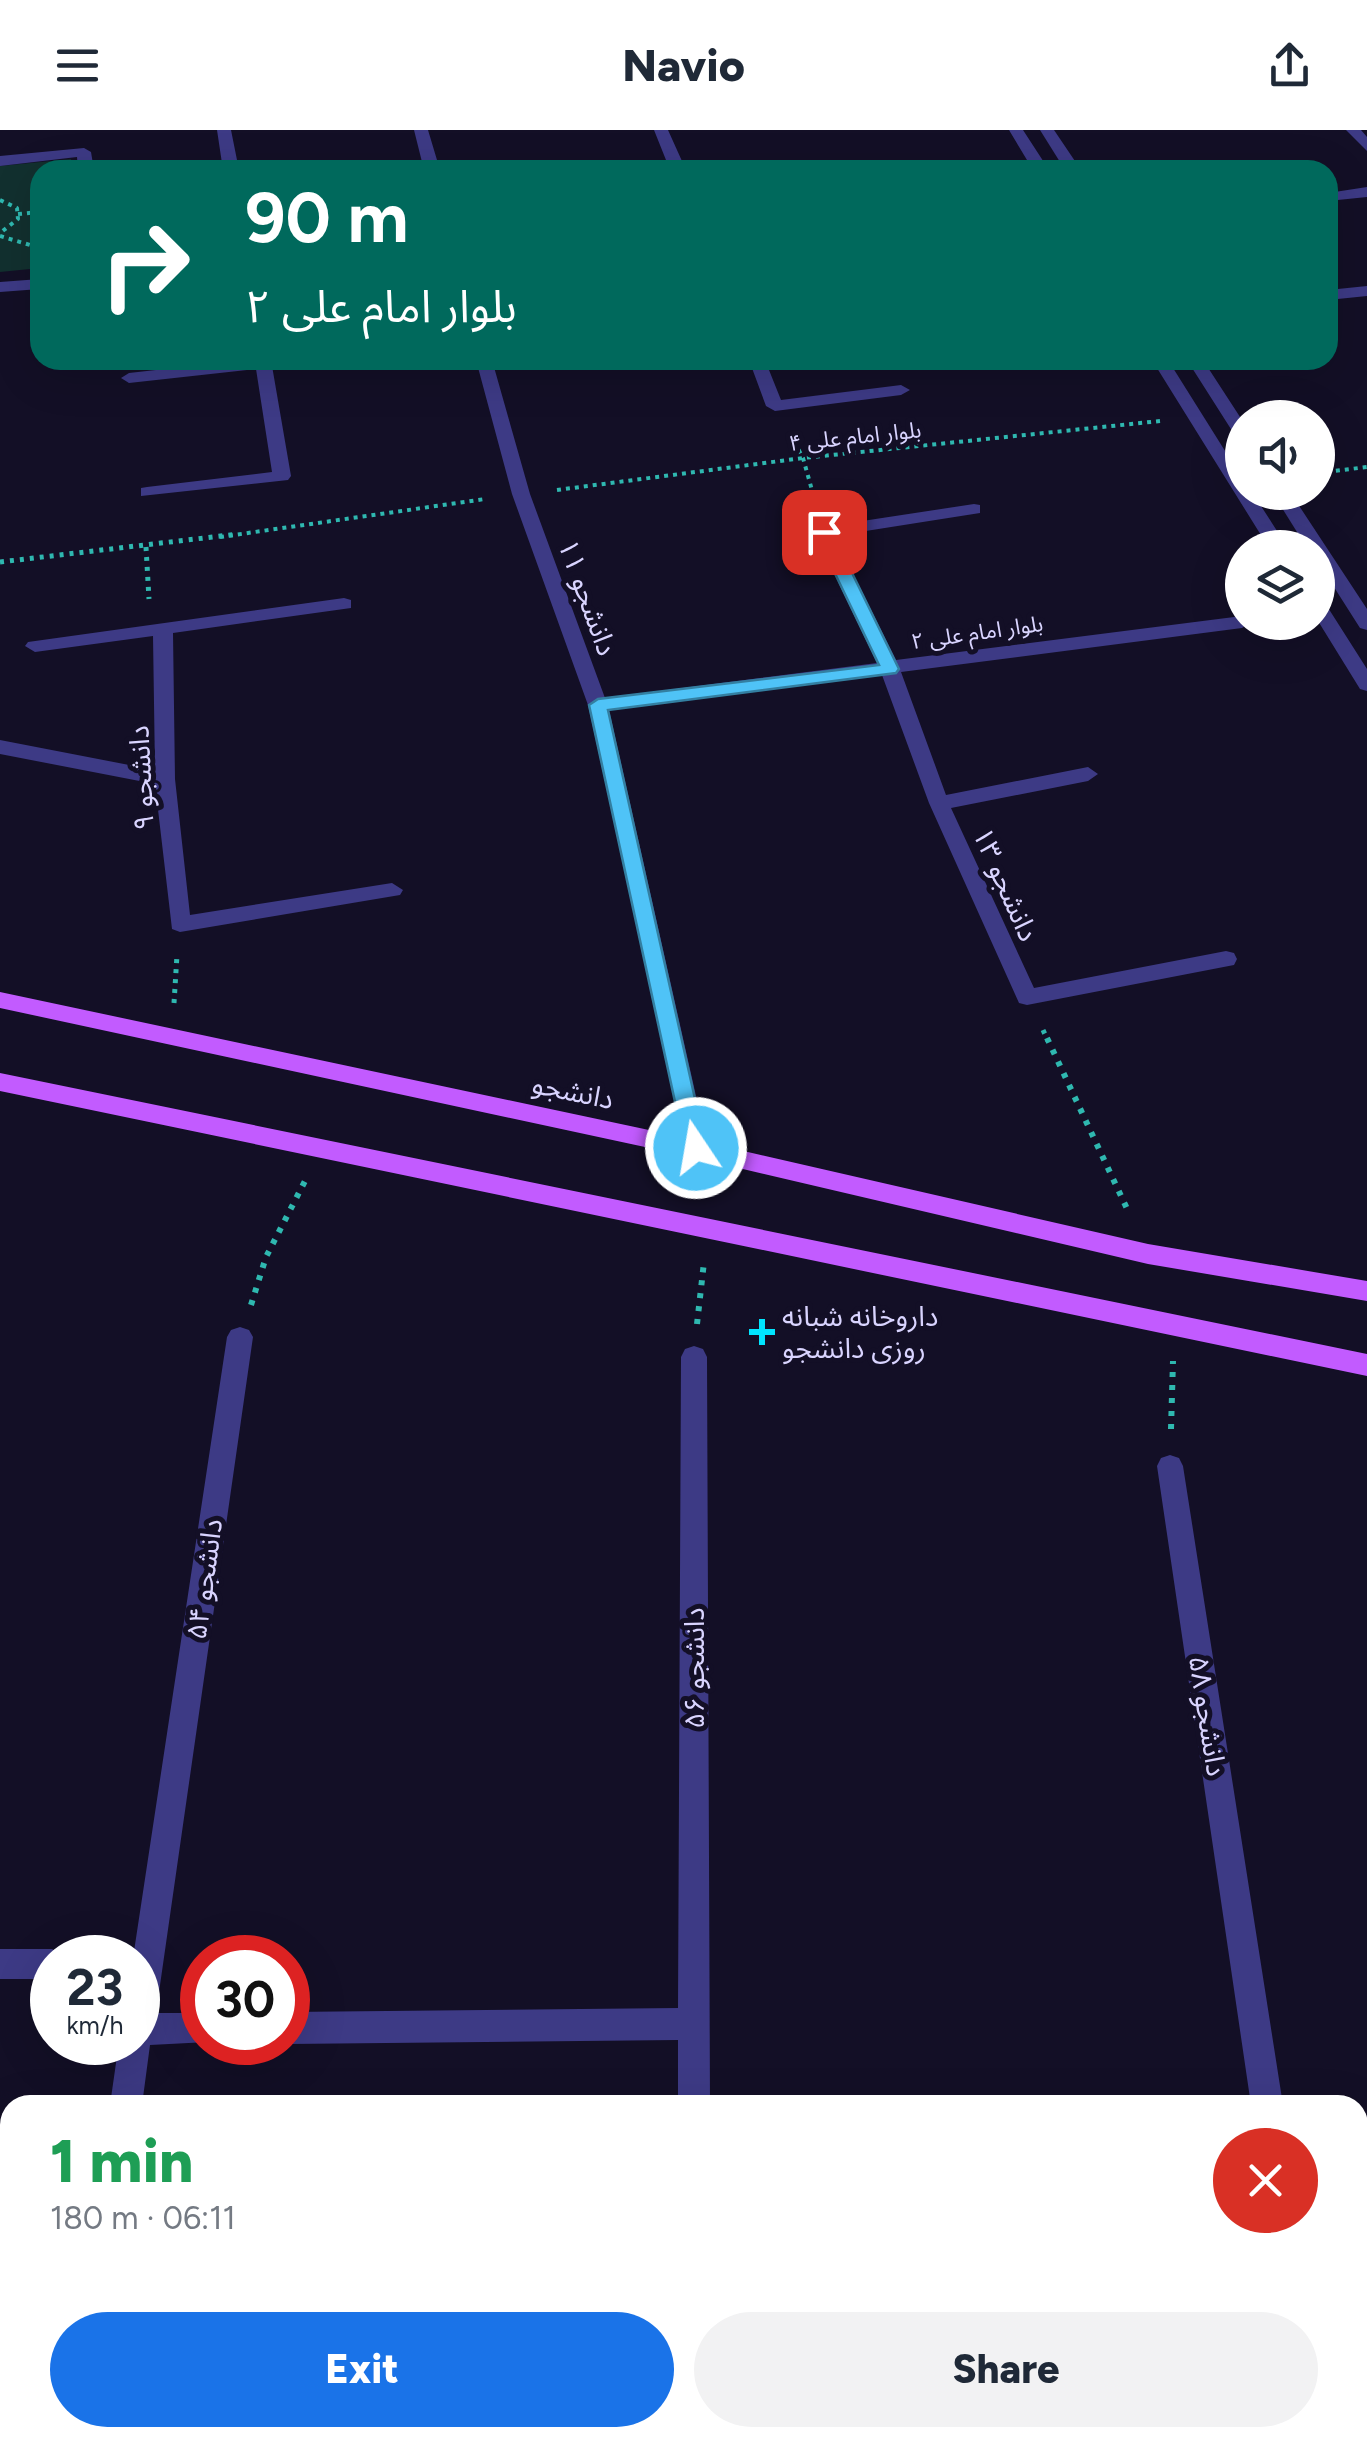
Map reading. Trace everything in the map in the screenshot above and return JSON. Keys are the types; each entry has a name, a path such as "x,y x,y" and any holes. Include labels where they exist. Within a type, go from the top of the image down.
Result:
{"main road":[{"name":"دانشجو","path":"0,1000 696,1148 1148,1254 1367,1290"},
{"path":"0,1082 1367,1366"}],"street":[{"path":"224,130 229,160"},
{"path":"421,130 429,160"},
{"path":"674,160 661,131 682,130"},
{"path":"1016,130 1035,160"},
{"path":"1047,130 1066,160"},
{"path":"1353,130 1367,147"},
{"path":"0,161 84,152 85,160"},
{"path":"1338,195 1367,192"},
{"path":"0,287 30,285"},
{"path":"1338,293 1367,291"},
{"path":"129,378 196,370"},
{"path":"147,492 282,476 264,370"},
{"name":"دانشجو ۱۱","path":"487,370 522,494 598,705 696,1148"},
{"path":"760,370 775,406 901,390"},
{"path":"1166,370 1225,465"},
{"path":"1200,370 1225,408"},
{"path":"824,532 974,509"},
{"name":"دانشجو ۱۳","path":"824,532 890,669 939,803 1027,997"},
{"path":"1335,576 1367,624"},
{"path":"35,646 344,604"},
{"path":"1335,608 1354,605"},
{"name":"بلوار امام علی ۲","path":"598,705 1225,624"},
{"name":"دانشجو ۹","path":"157,629 165,779 180,924"},
{"path":"1335,636 1367,685"},
{"path":"0,747 165,779"},
{"path":"939,803 1088,774"},
{"path":"180,924 392,890"},
{"path":"1027,997 1226,959"},
{"name":"دانشجو ۵۴","path":"147,1935 240,1337"},
{"name":"دانشجو ۵۶","path":"694,1357 694,2095"},
{"name":"دانشجو ۵۸","path":"1170,1466 1265,2095"},
{"path":"0,1964 30,1964"},
{"path":"310,2028 694,2024"},
{"path":"127,2095 132,2065"}],"path":[{"path":"0,200 17,208 18,214 18,219 0,235"},
{"path":"18,214 30,213"},
{"path":"0,235 30,245"},
{"path":"775,406 803,458 824,532"},
{"name":"بلوار امام علی ۴","path":"0,562 146,547 803,458 1194,418"},
{"path":"1335,471 1367,467"},
{"path":"146,547 157,629"},
{"path":"172,1035 180,924"},
{"path":"1027,997 1148,1254"},
{"path":"240,1337 266,1257 323,1147"},
{"path":"694,1357 707,1231"},
{"path":"1170,1466 1174,1325"}],"green space":[{"path":"30,163 30,269 0,272 0,166"}],"place":[{"name":"داروخانه شبانه روزی دانشجو","path":"762,1332"}],"route":[{"path":"696,1148 598,705 890,669 824,532"}]}
